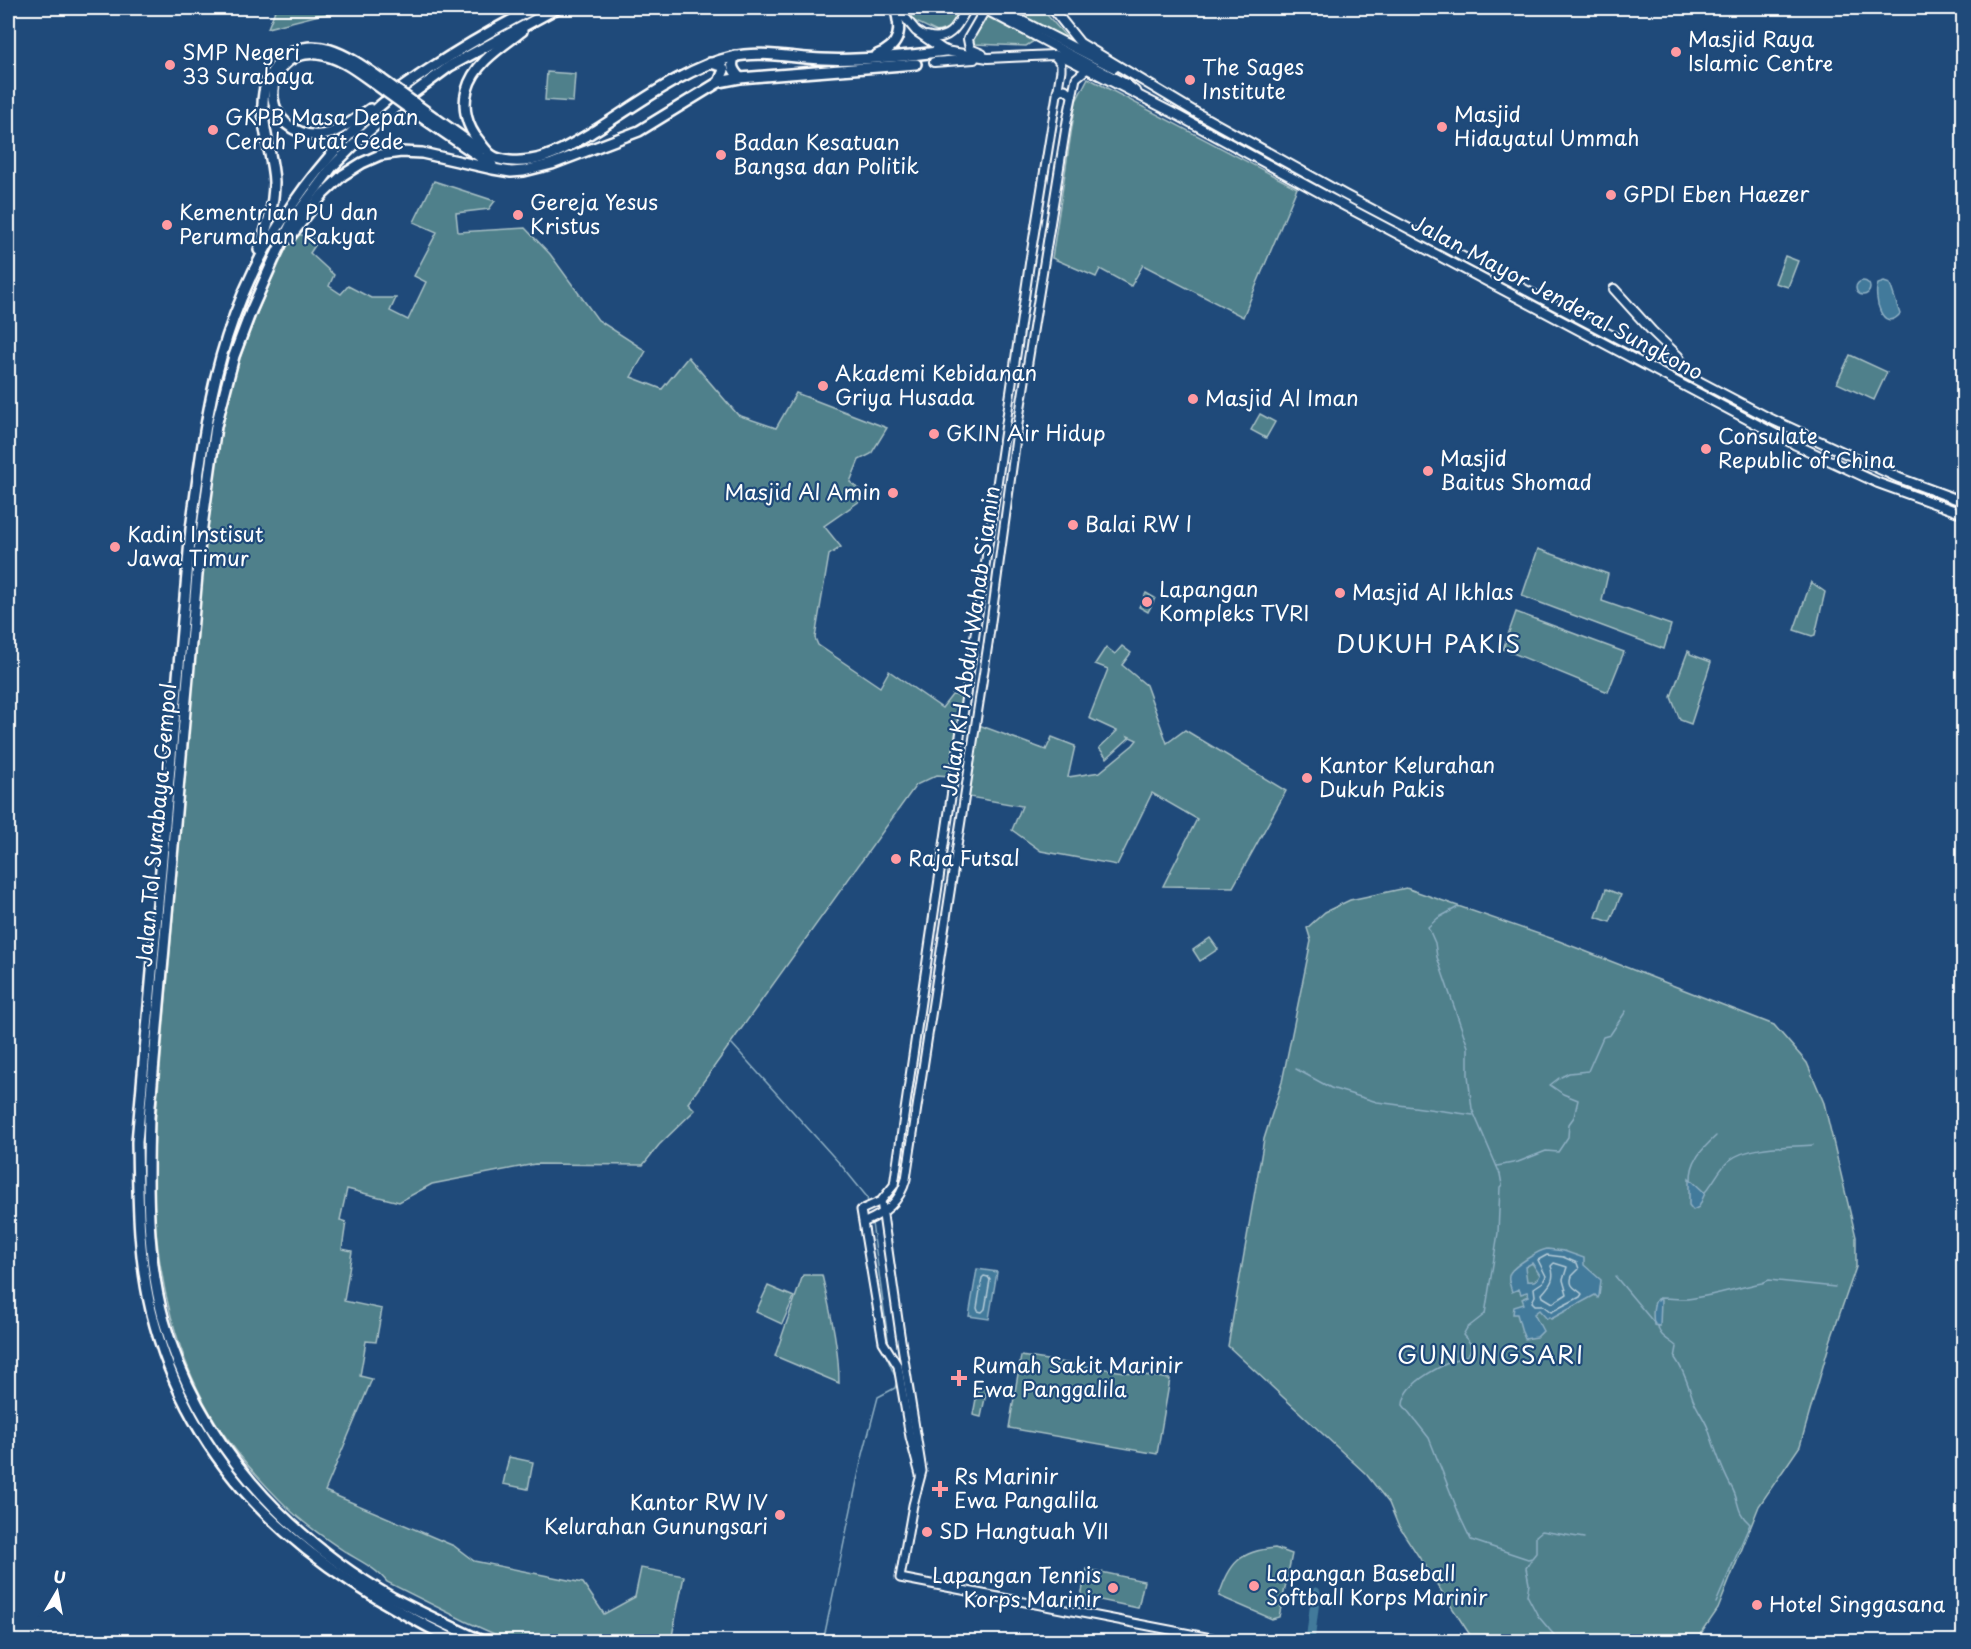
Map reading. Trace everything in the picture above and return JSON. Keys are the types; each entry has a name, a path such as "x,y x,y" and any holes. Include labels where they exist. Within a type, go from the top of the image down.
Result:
{"highway":[{"name":"Jalan Tol Surabaya–Gempol","path":"458,1641 377,1599 322,1563 275,1524 252,1501 217,1456 183,1399 168,1364 151,1310 144,1267 138,1201 137,1142 191,529 205,434 228,336 248,283 273,235 319,168 345,140 396,92 486,33 535,8"},
{"name":"Jalan Tol Surabaya–Gempol","path":"484,1641 420,1612 365,1580 321,1548 282,1516 251,1483 222,1446 210,1427 179,1363 164,1320 149,1226 147,1184 149,1117 200,542 216,426 234,356 251,311 294,218 333,167 364,135 408,97 450,66 556,8"},
{"path":"863,58 879,55 892,46 900,29 896,8"},
{"path":"492,155 470,128 465,104 469,85 474,73 483,62 545,13"},
{"path":"248,283 271,212 274,182 263,108 263,92 271,71 285,56 295,50 319,47 337,51 354,60 378,81 500,169"},
{"path":"417,110 492,155 516,161 530,160 551,155 573,144 708,63 735,56 760,55 825,60 945,51"},
{"path":"378,81 331,57 308,54 287,62 274,81 272,95 279,117 290,128 303,134 316,136 330,133 352,122 396,92"},
{"path":"735,56 733,71 740,78"},
{"path":"708,63 722,66 724,73 719,82"},
{"path":"274,259 323,194 353,169 380,155 401,152 422,153 518,172 539,168 639,131 719,82 740,78 916,64"}],"main road":[{"path":"896,8 912,27 945,51 988,58"},
{"path":"912,27 929,37 938,39 945,37 952,33 967,8"},
{"path":"1052,8 1080,42 1145,82"},
{"path":"991,9 1145,82"},
{"path":"991,9 968,39 969,46 975,53 1004,57"},
{"path":"991,9 1126,84 1141,96"},
{"path":"934,62 1054,55 1068,59 1141,96"},
{"name":"Jalan KH Abdul Wahab Siamin","path":"880,1202 894,1185 1006,423 1061,70 1061,64 1054,55"},
{"name":"Jalan KH Abdul Wahab Siamin","path":"883,1214 903,1191 1050,222 1076,78 1087,69"},
{"name":"Jalan Mayor Jenderal Sungkono","path":"1145,82 1346,196 1769,418 1899,477 1964,502"},
{"path":"1057,91 1065,89 1072,95"},
{"name":"Jalan Mayor Jenderal Sungkono","path":"1141,96 1794,444 1878,483 1964,514"},
{"path":"1336,201 1344,201 1346,196"},
{"path":"1344,206 1346,196"},
{"path":"1037,219 1050,222"},
{"path":"1614,289 1678,356 1689,375"},
{"path":"1006,423 1013,426 1018,424"},
{"path":"1005,434 1017,435"},
{"path":"970,665 976,670 984,668"},
{"path":"968,679 975,677 982,680"},
{"path":"942,855 955,856"},
{"path":"916,1029 921,1033 928,1031"},
{"path":"914,1045 920,1044 926,1047"},
{"path":"920,1474 910,1437 897,1366 883,1342 863,1209 880,1202 922,1471 900,1578 1232,1641"},
{"path":"866,1222 883,1214"}],"green space":[{"path":"276,8 384,8 319,15 268,28"},
{"path":"903,8 961,8 949,28 937,32 914,21"},
{"path":"1005,8 1041,8 1069,40"},
{"path":"984,15 1034,41 1026,46 974,44 971,39"},
{"path":"547,72 575,74 573,102 545,100"},
{"path":"1088,78 1297,188 1243,317 1143,265 1131,286 1100,269 1096,277 1052,258 1076,101"},
{"path":"434,181 495,201 489,209 456,213 458,232 525,228 550,254 598,320 646,351 631,377 662,389 688,357 738,415 776,428 796,393 887,428 871,454 859,460 850,482 867,496 824,526 841,547 829,555 815,638 818,645 880,687 889,671 942,708 952,695 963,696 950,776 937,775 916,785 688,1103 695,1110 659,1145 643,1165 535,1164 432,1184 399,1202 347,1189 340,1220 346,1222 342,1249 352,1251 344,1301 382,1309 376,1342 366,1341 360,1376 372,1379 325,1491 454,1546 474,1561 583,1583 604,1614 635,1597 641,1568 684,1576 671,1641 510,1641 387,1582 374,1569 312,1528 292,1512 253,1471 226,1438 203,1401 171,1318 159,1259 154,1200 155,1127 204,550 218,452 234,376 265,294 293,234 309,236 318,241 310,253 334,275 329,286 341,294 348,286 371,298 396,298 390,311 408,320 426,282 414,276 437,232 414,222"},
{"path":"1785,256 1798,261 1788,287 1775,283"},
{"path":"1850,355 1887,372 1874,400 1837,383"},
{"path":"1260,414 1275,422 1266,438 1251,430"},
{"path":"1538,549 1608,574 1602,601 1671,625 1664,649 1522,596"},
{"path":"1811,582 1825,592 1815,635 1812,636 1794,630"},
{"name":"Lapangan Kompleks TVRI","path":"1146,593 1155,598 1148,612 1139,607"},
{"path":"1516,612 1624,652 1608,692 1503,649"},
{"path":"1122,646 1131,653 1122,665 1146,685 1167,743 1185,730 1286,791 1233,887 1163,886 1197,819 1152,793 1117,865 1041,851 1012,830 1022,806 969,797 979,725 1046,750 1052,737 1075,746 1068,777 1100,772 1133,745 1137,740 1128,736 1129,738 1107,758 1099,748 1117,731 1089,718 1108,669 1095,664 1106,647 1115,654"},
{"path":"1688,651 1690,654 1711,662 1691,724 1680,720 1671,697"},
{"path":"1406,888 1559,941 1774,1025 1807,1063 1824,1103 1856,1237 1856,1267 1830,1342 1800,1446 1759,1506 1718,1609 1696,1641 1474,1641 1398,1525 1389,1503 1366,1474 1228,1346 1264,1139 1282,1082 1311,941 1307,928 1325,912 1350,900"},
{"path":"1606,889 1621,895 1610,922 1596,917"},
{"path":"1210,938 1218,949 1200,961 1193,950"},
{"path":"803,1275 822,1275 836,1342 839,1383 775,1356"},
{"path":"768,1286 794,1297 782,1324 756,1312"},
{"path":"1021,1356 1170,1379 1157,1454 1009,1428"},
{"path":"978,1388 987,1389 981,1417 973,1415"},
{"path":"509,1457 533,1462 528,1489 503,1484"},
{"name":"Lapangan Baseball Softball Korps Marinir","path":"1275,1548 1292,1554 1279,1617 1272,1619 1219,1596 1227,1575 1238,1561 1253,1552"},
{"name":"Lapangan Tennis Korps Marinir","path":"1087,1569 1144,1581 1138,1608 1081,1596"}],"water":[{"path":"1863,281 1868,283 1870,288 1868,293 1863,295 1858,293 1856,288 1858,283"},
{"path":"1884,282 1890,284 1900,314 1894,319 1888,320 1884,317 1878,304 1878,284"},
{"path":"1689,1178 1705,1193 1699,1207 1693,1210 1689,1205"},
{"path":"1543,1250 1564,1251 1584,1258 1584,1265 1601,1280 1599,1296 1598,1298 1595,1295 1551,1319 1549,1317 1547,1319 1539,1310 1534,1314 1543,1331 1537,1337 1525,1339 1517,1314 1513,1314 1514,1307 1524,1304 1522,1299 1529,1296 1527,1292 1521,1294 1519,1289 1512,1292 1509,1275 1521,1263","holes":["1532,1263 1540,1275 1535,1281 1527,1281 1525,1267"]},
{"path":"977,1269 997,1272 989,1319 969,1316"},
{"path":"1657,1299 1661,1300 1660,1326 1654,1325 1654,1308"}],"waterway":[{"path":"1458,907 1438,918 1428,927 1468,1047 1468,1075 1472,1109 1500,1174 1502,1185 1500,1187 1498,1233 1485,1314 1467,1328 1463,1335 1470,1343 1470,1352 1429,1373 1414,1384 1405,1397 1403,1405 1429,1438 1471,1540 1528,1559 1536,1553 1536,1536 1542,1531 1584,1538"},
{"path":"1561,1077 1569,1073 1588,1071 1603,1037 1610,1035 1626,1011"},
{"path":"732,1044 841,1165 867,1197 868,1204"},
{"path":"1296,1069 1331,1088 1377,1102 1473,1115"},
{"path":"1497,1166 1518,1162 1546,1151 1558,1152 1568,1137 1569,1124 1574,1117 1578,1100 1550,1085 1559,1078"},
{"path":"1691,1181 1695,1161 1716,1136"},
{"path":"1704,1193 1726,1164 1738,1155 1758,1149 1813,1145"},
{"path":"872,1223 889,1346"},
{"path":"1615,1276 1655,1324"},
{"path":"1658,1301 1659,1298 1687,1299 1706,1296 1769,1280 1835,1287"},
{"path":"1658,1326 1663,1336 1677,1347 1675,1358 1708,1428 1740,1511 1750,1524 1716,1603"},
{"path":"823,1642 861,1462 878,1397 895,1388 897,1381 885,1353"},
{"path":"1531,1560 1526,1568 1529,1584 1527,1595 1538,1616 1560,1642"},
{"path":"1310,1642 1316,1592"}],"place":[{"name":"Masjid Raya Islamic Centre","path":"1676,52"},
{"name":"SMP Negeri 33 Surabaya","path":"170,65"},
{"name":"The Sages Institute","path":"1190,80"},
{"name":"Masjid Hidayatul Ummah","path":"1442,127"},
{"name":"GKPB Masa Depan Cerah Putat Gede","path":"213,130"},
{"name":"Badan Kesatuan Bangsa dan Politik","path":"721,155"},
{"name":"GPDI Eben Haezer","path":"1611,195"},
{"name":"Gereja Yesus Kristus","path":"518,215"},
{"name":"Kementrian PU dan Perumahan Rakyat","path":"167,225"},
{"name":"Akademi Kebidanan Griya Husada","path":"823,386"},
{"name":"Masjid Al Iman","path":"1193,399"},
{"name":"GKIN Air Hidup","path":"934,434"},
{"name":"Consulate Republic of China","path":"1706,449"},
{"name":"Masjid Baitus Shomad","path":"1428,471"},
{"name":"Masjid Al Amin","path":"893,493"},
{"name":"Balai RW I","path":"1073,525"},
{"name":"Kadin Instisut Jawa Timur","path":"115,547"},
{"name":"Masjid Al Ikhlas","path":"1340,593"},
{"name":"Lapangan Kompleks TVRI","path":"1147,602"},
{"name":"Kantor Kelurahan Dukuh Pakis","path":"1307,778"},
{"name":"Raja Futsal","path":"896,859"},
{"name":"Rumah Sakit Marinir Ewa Panggalila","path":"959,1378"},
{"name":"Rs Marinir Ewa Pangalila","path":"940,1489"},
{"name":"Kantor RW IV Kelurahan Gunungsari","path":"780,1515"},
{"name":"SD Hangtuah VII","path":"927,1532"},
{"name":"Lapangan Baseball Softball Korps Marinir","path":"1254,1586"},
{"name":"Lapangan Tennis Korps Marinir","path":"1113,1588"},
{"name":"Hotel Singgasana","path":"1757,1605"}],"district":[{"name":"DUKUH PAKIS","path":"1429,645"},
{"name":"GUNUNGSARI","path":"1491,1356"}]}
